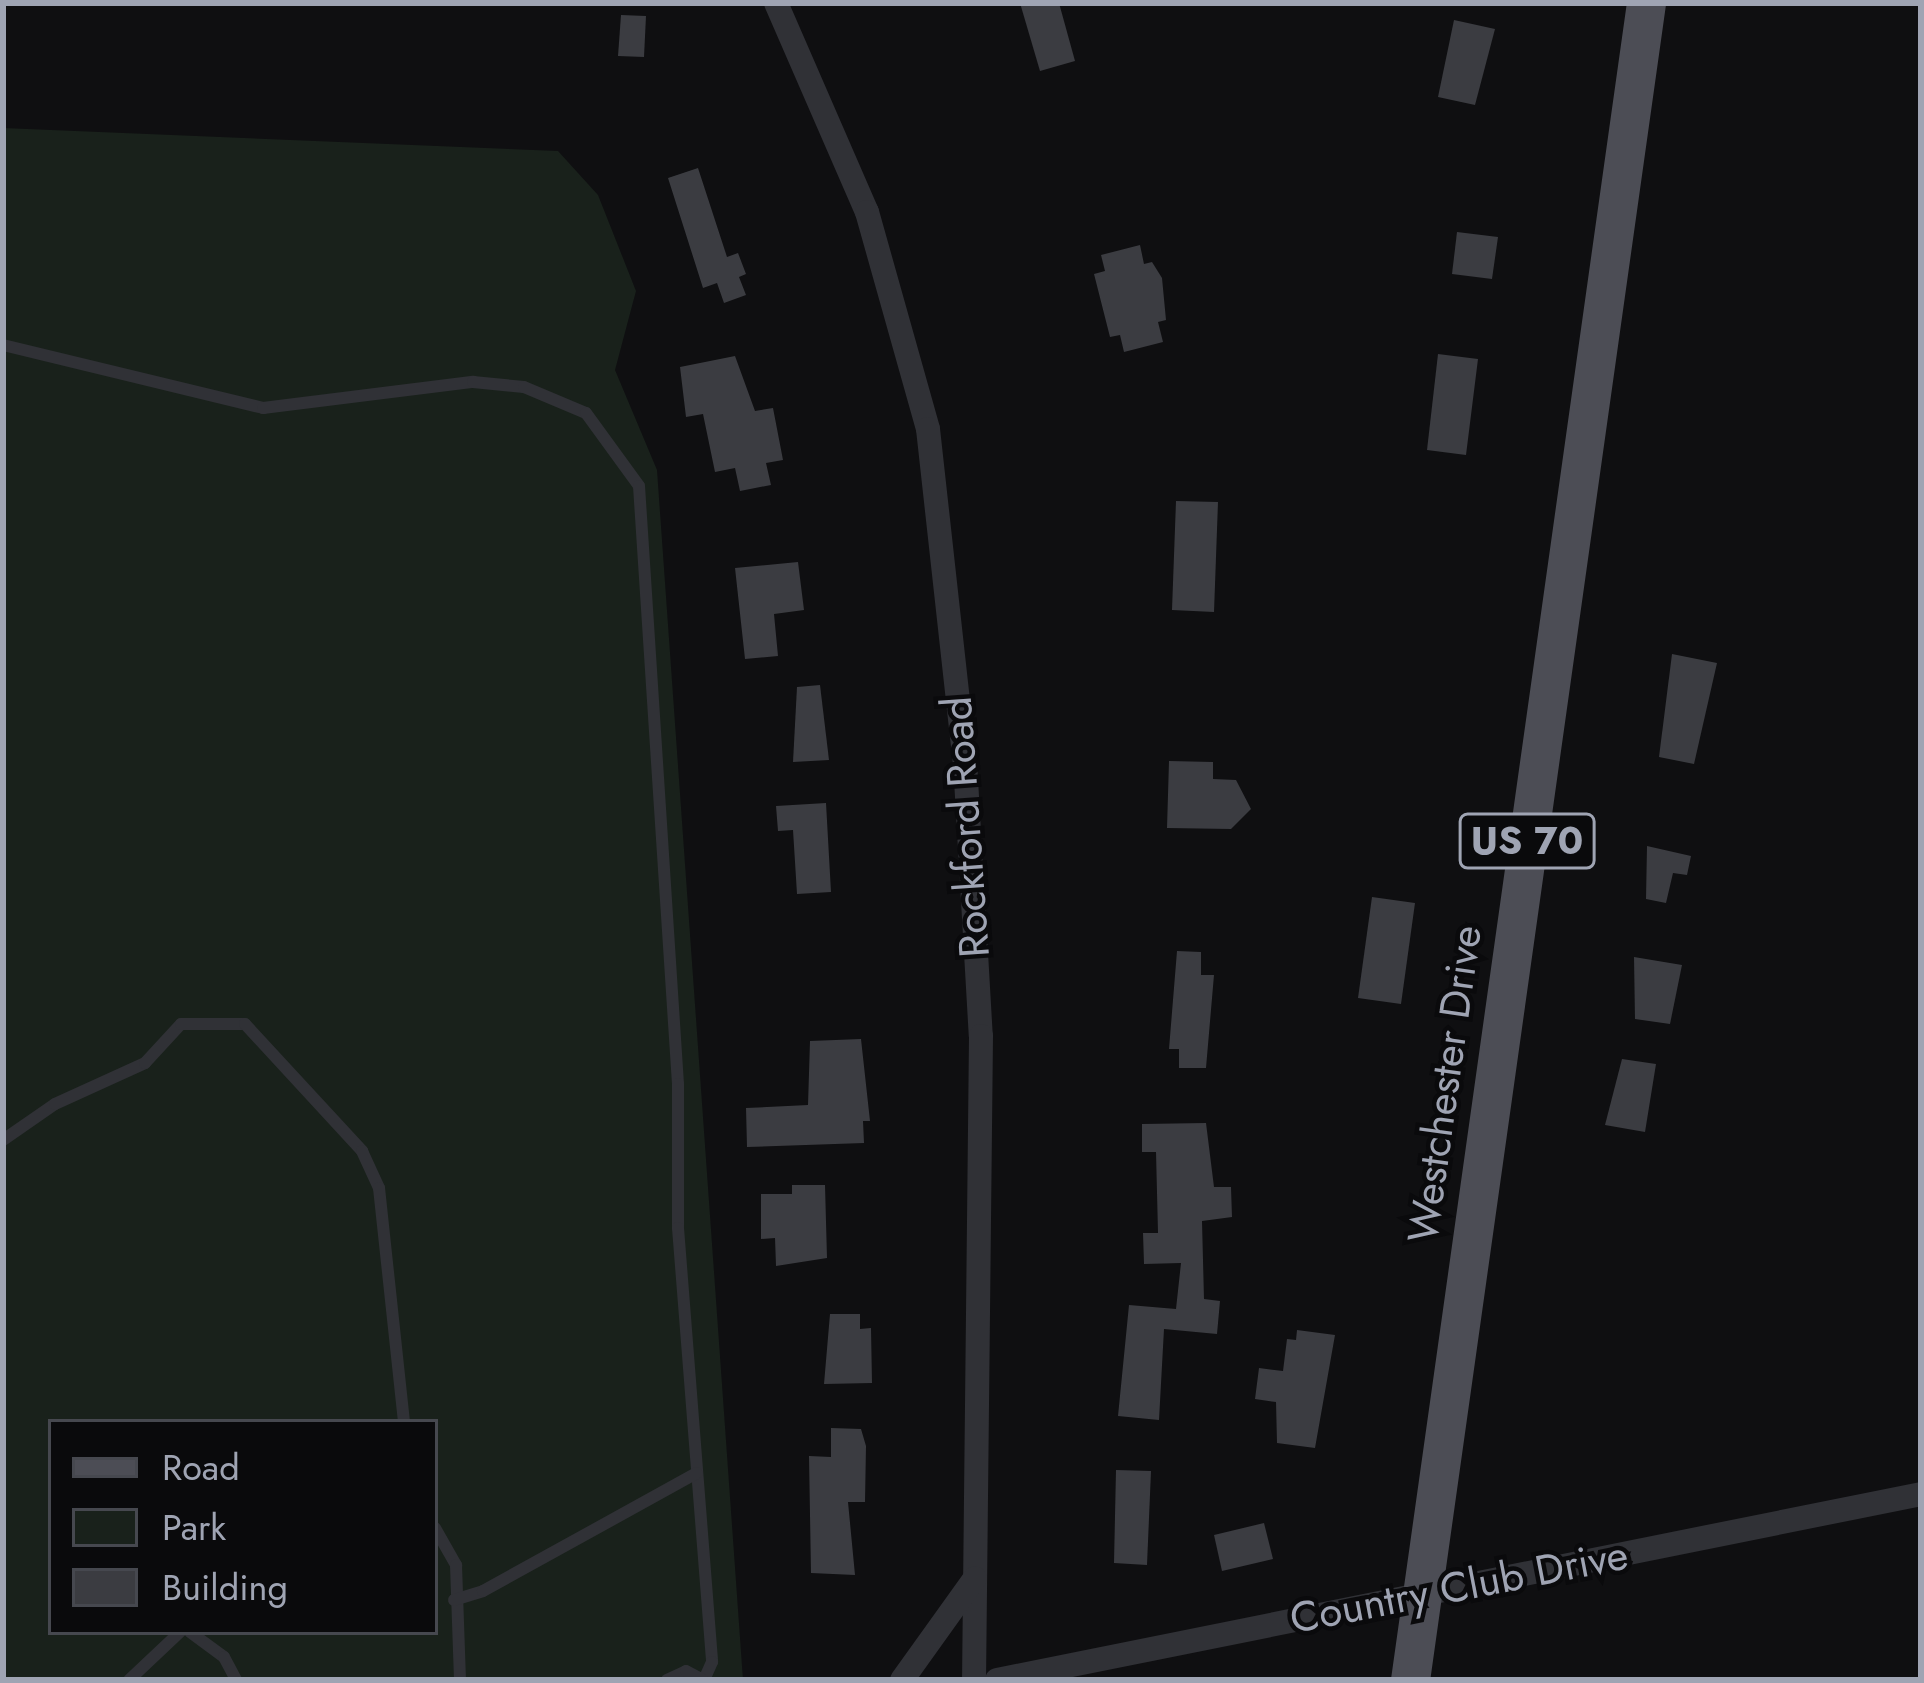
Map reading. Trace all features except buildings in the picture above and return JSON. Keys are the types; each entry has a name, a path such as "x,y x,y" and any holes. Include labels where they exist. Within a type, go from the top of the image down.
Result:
{"main road":[{"name":"Westchester Drive","path":"1410,1680 1646,3"}],"street":[{"name":"Rockford Road","path":"776,3 867,212 928,429 965,762 981,1036 974,1680"},
{"name":"Country Club Drive","path":"997,1680 1921,1494"},
{"path":"902,1680 976,1576"}],"lane":[{"path":"3,345 263,408 473,382 524,387 586,413 619,451 639,486 647,544 697,1473 712,1662 704,1680 686,1671 667,1680"},
{"path":"3,1140 56,1104 145,1063 181,1024 245,1024 362,1151 379,1188 404,1419"},
{"path":"454,1600 484,1592 697,1473"},
{"path":"438,1533 456,1565 460,1680"},
{"path":"129,1680 177,1635"},
{"path":"195,1635 215,1647 236,1680"}],"green space":[{"path":"3,128 558,151 598,195 636,291 615,370 657,470 743,1680 3,1680"}]}
